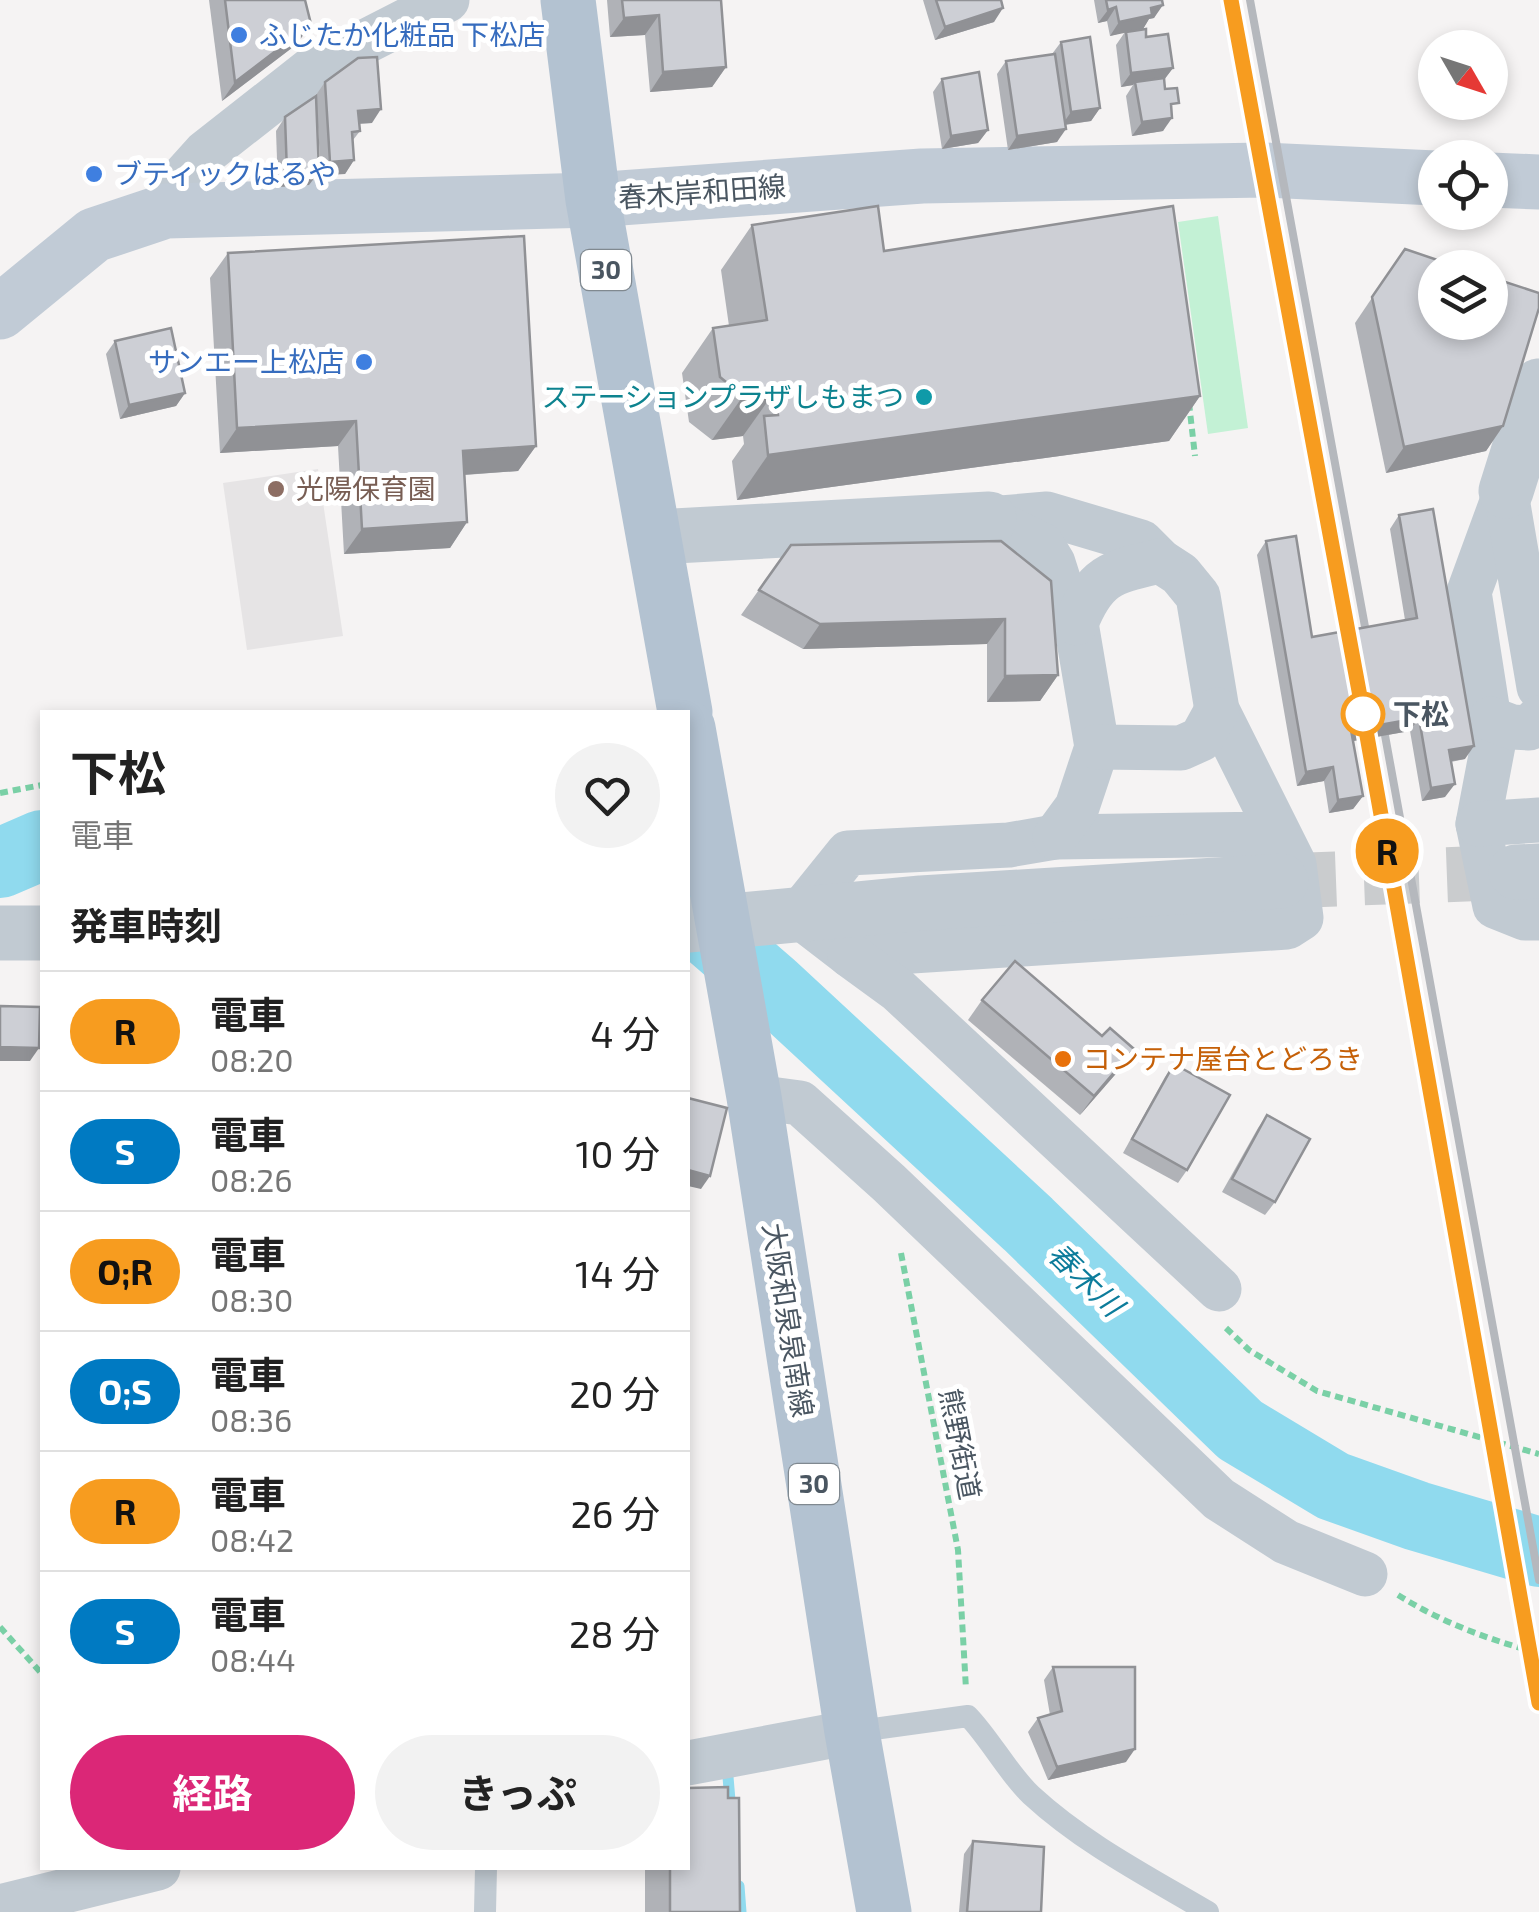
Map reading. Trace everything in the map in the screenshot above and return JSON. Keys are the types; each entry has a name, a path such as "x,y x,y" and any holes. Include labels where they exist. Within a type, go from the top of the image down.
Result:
{"main road":[{"name":"30","path":"568,0 593,200 685,710"},
{"name":"春木岸和田線","path":"0,312 94,235 166,211 593,200 922,176 1264,170 1418,177"},
{"path":"1508,181 1539,182"},
{"name":"大阪和泉泉南線","path":"690,740 710,864 704,924 750,1076 852,1732 884,1912"}],"street":[{"path":"166,211 178,182 205,153 312,69 447,0"},
{"path":"1531,887 1525,918 1495,906 1478,824 1493,745 1491,719 1469,592 1539,386"},
{"path":"1506,491 1539,687"},
{"path":"656,537 1048,514 1141,542 1180,574 1198,596 1217,710 1280,858"},
{"path":"989,519 1042,545 1054,563 1066,604 1076,622 1097,746 1076,806 1055,838"},
{"path":"1076,622 1086,600 1104,578 1160,561"},
{"path":"1469,592 1503,580 1521,586"},
{"path":"1097,746 1181,748 1201,739 1217,710"},
{"path":"1491,719 1529,728 1539,718"},
{"path":"1478,824 1539,820"},
{"path":"788,916 848,853 1008,845 1055,838 1280,858 1294,864 1301,918 1287,928 850,955"},
{"path":"704,924 921,903 1280,858"},
{"path":"788,916 898,990 1219,1288"},
{"path":"0,933 40,933"},
{"path":"750,1076 800,1103 1219,1499 1286,1542 1365,1574"},
{"path":"690,1763 852,1732"},
{"path":"0,1908 150,1870"}],"lane":[{"path":"852,1732 968,1716 991,1740 1027,1791 1052,1814 1098,1847 1208,1912"},
{"path":"484,1912 486,1870"}],"path":[{"path":"1189,399 1195,456"},
{"path":"0,793 40,786"},
{"name":"熊野街道","path":"888,1184 958,1550 968,1716"},
{"path":"1365,1574 1427,1614 1539,1653"},
{"path":"0,1627 40,1672"}],"shaded area":[{"path":"318,469 343,636 247,650 223,483"}],"green space":[{"path":"1218,216 1248,428 1208,434 1178,222"}],"building":[{"path":"225,0 305,0 311,24 235,82"},
{"path":"622,0 721,0 726,67 663,72 659,15 624,18"},
{"path":"936,0 1001,0 1003,8 945,27"},
{"path":"1106,0 1162,0 1163,5 1151,8 1152,15 1119,22 1116,7 1108,10"},
{"path":"1146,29 1146,37 1168,34 1173,68 1131,73 1126,32"},
{"path":"1090,37 1100,108 1071,112 1061,42"},
{"path":"1055,54 1066,129 1017,136 1006,61"},
{"path":"377,57 381,109 358,111 360,131 352,132 354,160 330,162 325,82 358,58"},
{"path":"979,72 988,130 951,136 942,79"},
{"path":"1164,78 1165,89 1177,88 1179,103 1171,104 1172,118 1142,122 1135,82"},
{"path":"316,96 319,172 287,173 285,117"},
{"name":"ステーションプラザしもまつ","path":"878,206 884,251 1173,206 1200,396 768,455 764,416 778,415 775,391 743,396 720,377 713,328 767,320 752,225"},
{"name":"サンエー上松店","path":"524,236 536,446 463,451 467,522 362,529 356,421 237,428 228,253"},
{"path":"1405,249 1418,253 1418,340 1508,340 1508,283 1539,293 1539,308 1503,426 1404,447 1372,297"},
{"path":"171,328 185,393 129,405 115,341"},
{"path":"1433,509 1474,746 1449,750 1455,784 1431,788 1419,718 1351,730 1363,796 1338,800 1333,767 1306,772 1266,541 1296,536 1312,637 1417,618 1399,515"},
{"path":"1001,541 1051,581 1058,675 1005,676 1005,619 820,624 759,590 791,545"},
{"path":"1015,961 1102,1036 1110,1028 1134,1049 1094,1096 982,1000"},
{"path":"0,1006 40,1007 39,1048 0,1047"},
{"path":"1174,1064 1230,1095 1187,1170 1132,1139"},
{"path":"690,1099 727,1108 710,1176 690,1171"},
{"path":"1267,1115 1310,1139 1275,1202 1232,1179"},
{"path":"1053,1667 1135,1667 1135,1749 1057,1767 1038,1718 1062,1711"},
{"path":"728,1787 728,1798 739,1798 740,1912 670,1912 670,1870 690,1870 690,1788"},
{"path":"973,1841 1044,1847 1041,1912 967,1912"}],"waterway":[{"name":"春木川","path":"0,863 40,846"},
{"name":"春木川","path":"690,916 1028,1224 1240,1430 1333,1486 1539,1552"},
{"path":"728,1777 731,1812"},
{"path":"739,1886 741,1912"}],"tunnel":[{"path":"1281,881 1516,872"}],"railway":[{"path":"1231,0 1353,659"},
{"path":"1250,0 1370,654"},
{"path":"1380,708 1539,1580"},
{"path":"1363,713 1539,1703"}],"train":[{"name":"R","path":"1231,0 1539,1703"}],"place":[{"name":"ふじたか化粧品 下松店","path":"239,35"},
{"name":"ブティックはるや","path":"94,174"},
{"name":"サンエー上松店","path":"364,362"},
{"name":"ステーションプラザしもまつ","path":"924,397"},
{"name":"光陽保育園","path":"276,489"},
{"name":"下松","path":"1363,714"},
{"name":"コンテナ屋台とどろき","path":"1063,1059"}]}
